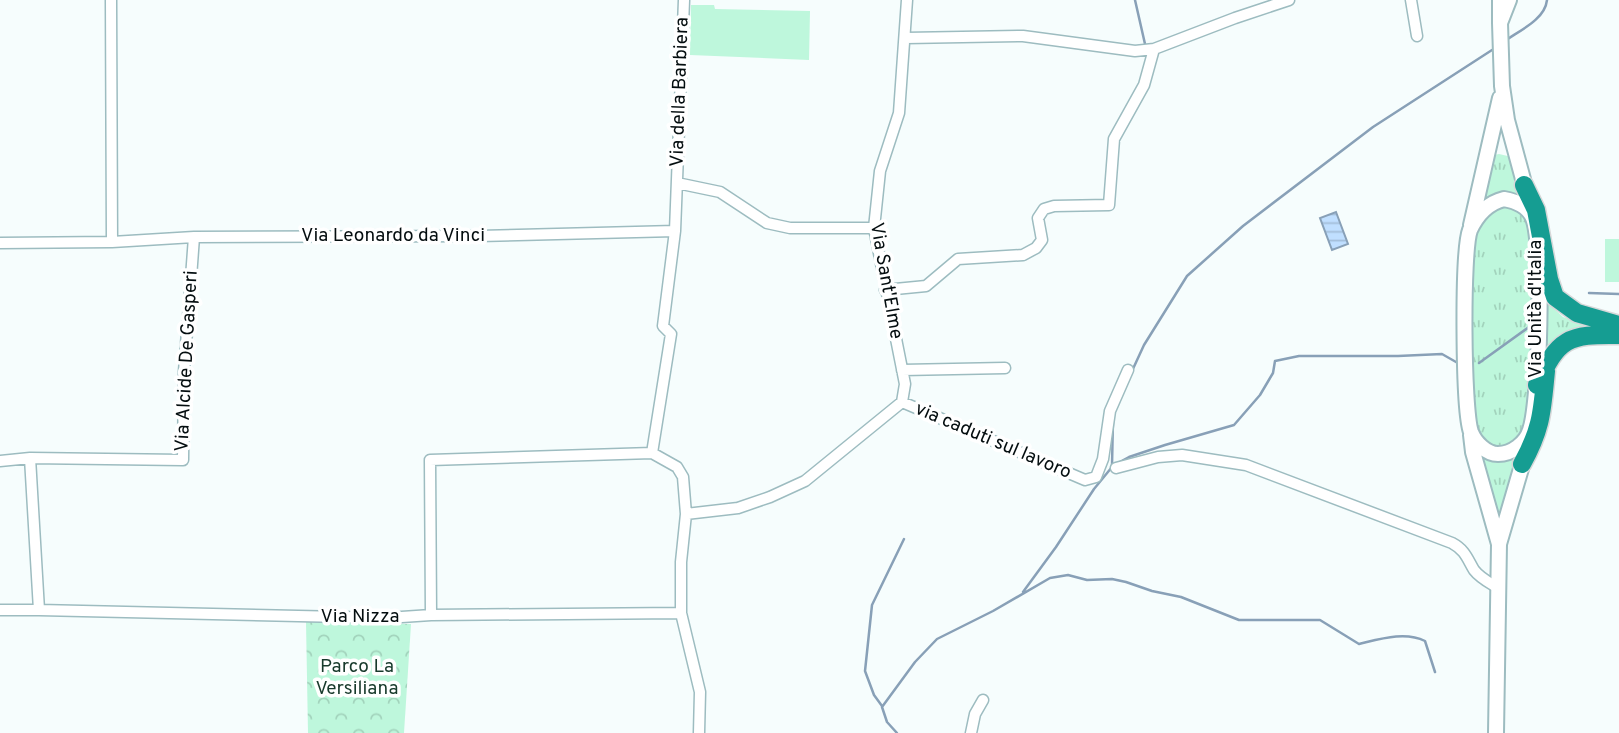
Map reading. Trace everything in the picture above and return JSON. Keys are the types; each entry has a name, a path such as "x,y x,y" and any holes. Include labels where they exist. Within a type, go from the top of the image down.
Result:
{"highway":[{"path":"1524,186 1539,218 1549,279 1555,297 1577,313 1608,320 1619,330"},
{"path":"1539,267 1548,298 1557,309 1574,319 1619,330"},
{"path":"1536,385 1559,346 1576,338 1619,330"},
{"path":"1522,464 1539,429 1546,364"}],"main road":[{"path":"1500,0 1502,86 1507,120 1534,219"},
{"path":"1500,23 1509,0"},
{"path":"1470,231 1502,86"},
{"name":"Via Unità d'Italia","path":"1496,733 1499,544 1535,410 1539,267 1534,219 1520,204 1504,199 1488,205 1470,231 1465,326 1473,452 1499,544"},
{"path":"1470,430 1482,447 1499,454 1514,450 1529,433"}],"street":[{"path":"111,0 111,242"},
{"name":"Via della Barbiera","path":"652,453 671,334 663,326 675,231 684,0"},
{"name":"Via Sant'Elme","path":"903,399 905,384 874,228 880,171 899,113 907,0"},
{"path":"906,38 1023,36 1125,51 1154,49 1264,4 1289,0"},
{"path":"1411,0 1417,36"},
{"path":"885,290 926,286 958,259 1023,255 1036,248 1042,240 1038,218 1044,209 1054,206 1109,205 1114,139 1144,85 1154,49"},
{"name":"Via della Barbiera","path":"677,183 720,192 767,223 790,228 874,228"},
{"name":"Via Leonardo da Vinci","path":"0,243 111,242 194,237 479,236 675,231"},
{"name":"Via Alcide De Gasperi","path":"30,458 183,460 184,372 194,237"},
{"path":"902,370 1005,368"},
{"name":"via caduti sul lavoro","path":"686,514 738,508 805,481 903,399 1085,480 1096,477 1110,411 1128,370"},
{"path":"431,615 430,460 652,453 677,467 683,477 686,514 681,562 681,613 700,692 699,733"},
{"path":"1116,468 1158,457 1182,456 1246,465 1452,543 1469,556 1475,571 1481,577 1498,588"},
{"path":"0,461 30,458 39,610"},
{"name":"Via Nizza","path":"0,610 319,618 681,613"},
{"path":"971,733 975,714 983,700"}],"green space":[{"path":"691,5 714,5 715,9 810,11 809,60 690,55"},
{"path":"1494,155 1512,157 1521,202 1479,211"},
{"path":"1494,206 1517,206 1529,220 1533,251 1532,398 1524,427 1517,440 1510,445 1493,449 1477,433 1470,369 1471,290 1476,235"},
{"path":"1605,239 1619,239 1619,282 1605,282"},
{"path":"1545,304 1550,305 1563,317 1591,327 1543,355"},
{"path":"1478,451 1521,452 1498,521"},
{"name":"Parco La Versiliana","path":"306,622 411,624 404,733 308,733"}],"water":[{"path":"1336,212 1348,244 1332,250 1320,218"}],"waterway":[{"path":"1135,0 1145,44"},
{"path":"1506,40 1537,18 1547,0"},
{"path":"1132,371 1144,345 1187,276 1243,226 1373,127 1492,50"},
{"path":"1589,293 1619,294"},
{"path":"1479,363 1529,327"},
{"path":"1118,463 1165,445 1234,425 1260,395 1273,373 1275,361 1299,356 1442,354 1456,362"},
{"path":"1112,466 1113,419"},
{"path":"1023,592 1112,467"},
{"path":"882,706 874,695 865,671 872,605 904,539"},
{"path":"897,733 887,722 882,707 915,662 937,639 1050,578 1068,575 1087,580 1112,579 1126,582 1181,597 1239,620 1320,620 1359,644 1392,637 1417,638 1425,641 1435,672"}]}
